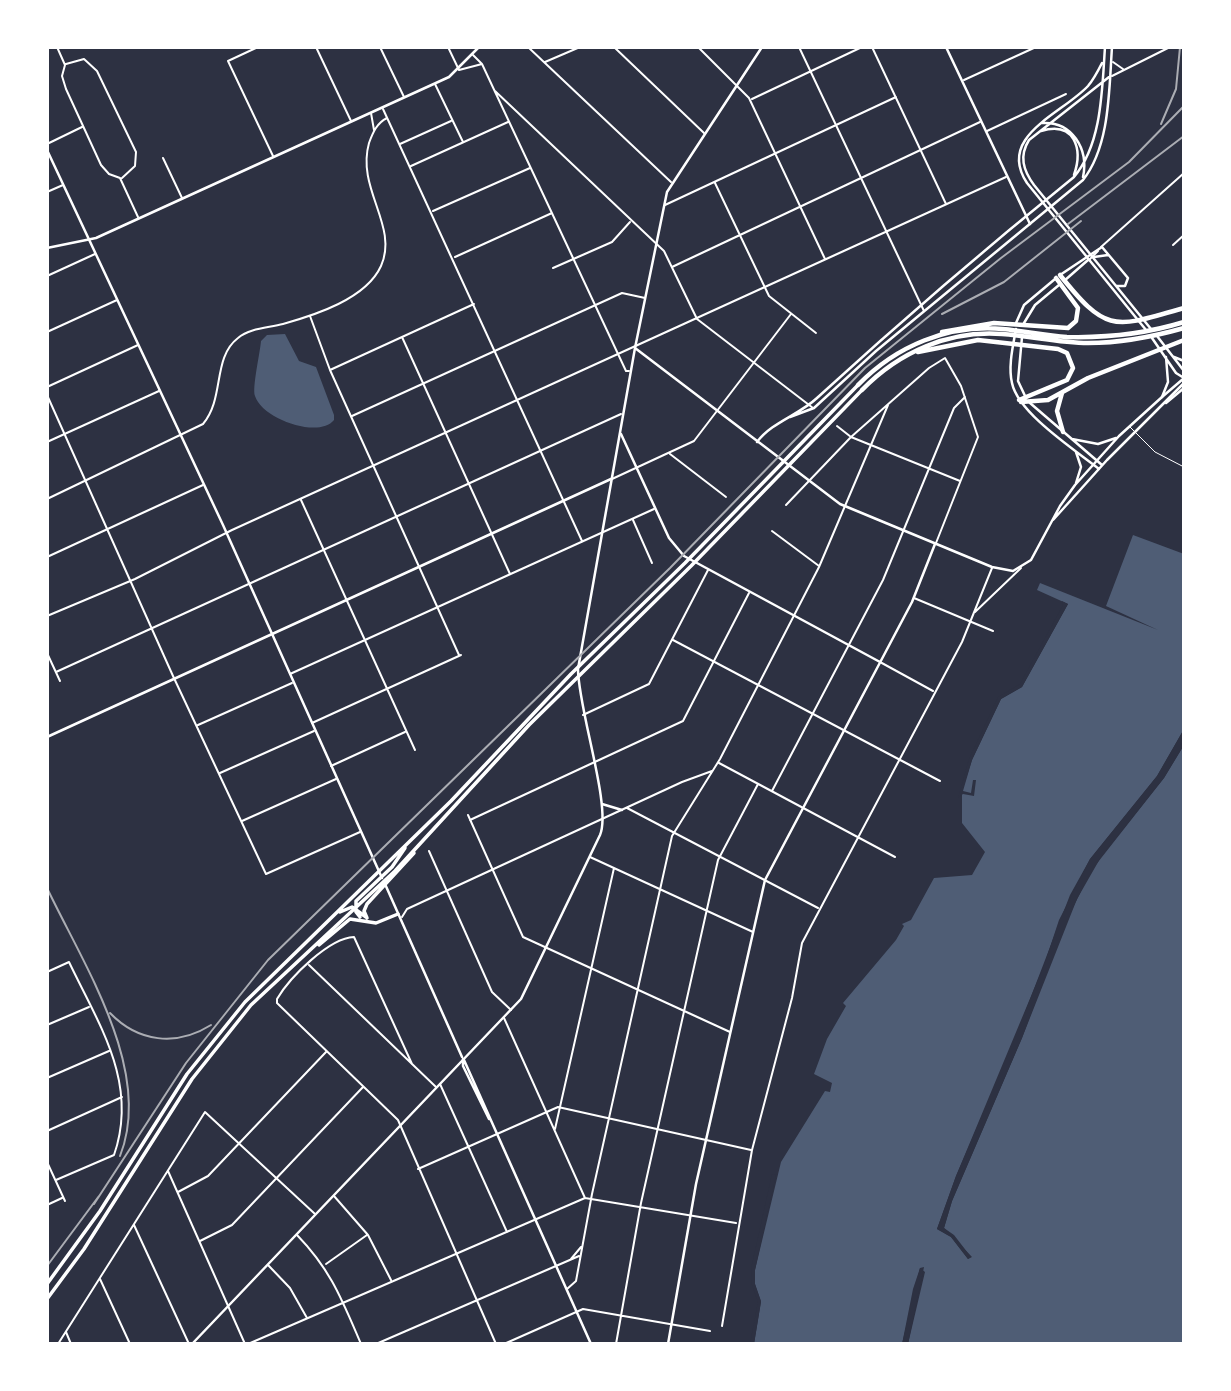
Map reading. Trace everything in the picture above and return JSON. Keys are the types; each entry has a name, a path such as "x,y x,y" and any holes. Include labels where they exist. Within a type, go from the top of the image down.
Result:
{"highway":[{"path":"1058,276 1088,310 1098,317 1115,322 1184,308"},
{"path":"862,390 889,365 951,338 1003,329 1034,332 1063,329 1076,321 1076,303 1063,282"},
{"path":"1125,338 1184,322"},
{"path":"858,385 885,360 923,340 968,330 1034,332 1088,343 1184,328"},
{"path":"1020,401 1048,400 1141,356 1184,340"},
{"path":"907,355 959,341 1002,341 1067,353 1073,368 1064,383 1028,400"},
{"path":"1063,391 1056,411 1063,432"}],"main road":[{"path":"47,248 90,240 382,108 458,71 479,47"},
{"path":"946,47 1030,225"},
{"path":"757,442 809,404 920,304 1074,177 1084,164 1095,138 1105,47"},
{"path":"790,417 814,408 853,371 1083,180 1099,152 1112,47"},
{"path":"191,1344 523,996 603,828 602,804 578,686 579,653 630,372 672,183 761,48"},
{"path":"635,348 846,507 992,567 1009,571 1022,567 1031,560 1075,485 1119,436 1184,378 1029,179 1023,163 1022,147 1028,134 1088,86 1104,60"},
{"path":"1022,147 1110,78"},
{"path":"1042,123 1051,122 1075,136 1081,147 1083,180"},
{"path":"1038,132 1059,130 1073,139 1079,154 1074,177"},
{"path":"47,150 227,534 463,1059 467,1061 496,1133 591,1344"},
{"path":"1101,467 1074,450 1020,401 1011,372 1019,314 1032,296 1102,247 1128,278 1125,286 1116,286"},
{"path":"1101,467 1028,400 1018,373 1026,319 1035,305 1090,259 1103,254 1111,257"},
{"path":"1100,270 1184,371"},
{"path":"899,322 904,328"},
{"path":"1162,397 1168,382 1166,356"},
{"path":"1174,357 1184,361"},
{"path":"849,367 853,371"},
{"path":"367,918 365,907 388,863 572,674 694,555 858,385"},
{"path":"1053,520 1135,432 1184,386"},
{"path":"47,1284 83,1237 187,1074 245,1002 334,915 395,870 571,682 699,558 862,390"},
{"path":"620,433 675,548 708,569 880,662"},
{"path":"1071,439 1098,444 1119,436"},
{"path":"1074,450 1081,467 1075,485"},
{"path":"47,737 612,479"},
{"path":"668,1344 706,1140 765,880 913,598 935,544"},
{"path":"602,804 624,809"},
{"path":"395,870 408,844"},
{"path":"47,1299 72,1266 192,1079 221,1040 251,1005 355,909 373,888"},
{"path":"334,915 349,907 373,923"},
{"path":"355,909 360,918"},
{"path":"306,954 350,919 360,918 373,923 398,914"}],"street":[{"path":"57,47 65,65 63,82 83,127 101,165 110,174 120,178 138,219"},
{"path":"258,47 228,61 274,157"},
{"path":"316,47 351,121"},
{"path":"380,47 404,97"},
{"path":"447,47 458,71 482,64"},
{"path":"528,47 672,183"},
{"path":"544,63 580,47"},
{"path":"614,47 705,133"},
{"path":"698,47 750,100 825,260"},
{"path":"799,47 924,311"},
{"path":"750,100 862,47"},
{"path":"872,47 946,204"},
{"path":"962,81 1036,47"},
{"path":"1110,78 1170,47"},
{"path":"472,54 482,64 625,370 630,372"},
{"path":"65,65 84,59 97,71 136,152 135,166 120,178"},
{"path":"1111,61 1124,69"},
{"path":"435,83 463,142"},
{"path":"495,91 664,251 697,319 814,408"},
{"path":"986,132 1066,94"},
{"path":"665,206 896,97"},
{"path":"382,108 475,303 582,541"},
{"path":"506,114 516,111"},
{"path":"47,499 196,430 210,416 219,392 223,359 236,339 254,330 310,315 363,289 376,276 383,262 386,246 383,227 365,171 374,131 371,113"},
{"path":"374,131 387,118"},
{"path":"400,144 452,120"},
{"path":"410,166 509,121"},
{"path":"672,267 981,121"},
{"path":"47,144 83,127"},
{"path":"163,158 183,199"},
{"path":"432,212 531,167"},
{"path":"1090,259 1184,173"},
{"path":"47,616 131,580 301,499 1007,176"},
{"path":"715,182 769,296 816,334"},
{"path":"47,192 64,185"},
{"path":"453,258 552,213"},
{"path":"553,268 612,242 631,221"},
{"path":"1174,245 1184,235"},
{"path":"47,276 96,254"},
{"path":"351,417 622,293 646,298"},
{"path":"47,332 118,299"},
{"path":"330,370 475,303"},
{"path":"612,479 694,441 791,314"},
{"path":"310,315 330,370 460,655 312,723"},
{"path":"402,337 510,574"},
{"path":"47,387 139,345"},
{"path":"786,505 851,437 945,358 965,397 978,437 935,544"},
{"path":"47,442 160,390"},
{"path":"47,395 196,726 267,874 361,832"},
{"path":"772,791 883,580 956,402 965,397"},
{"path":"566,1289 574,1284 637,990 674,833 718,763 819,567 888,405"},
{"path":"56,672 624,413"},
{"path":"837,426 851,437 961,481"},
{"path":"670,453 726,497"},
{"path":"47,557 204,485"},
{"path":"301,499 415,750"},
{"path":"290,674 655,509"},
{"path":"632,519 652,563"},
{"path":"772,531 819,567"},
{"path":"722,1326 737,1223 752,1150 792,998 802,943 970,622 992,567"},
{"path":"974,613 1022,567"},
{"path":"583,715 649,684 708,569"},
{"path":"470,820 683,721 750,592"},
{"path":"913,598 993,631"},
{"path":"673,640 940,781"},
{"path":"47,653 60,681"},
{"path":"880,662 934,692"},
{"path":"196,726 293,682"},
{"path":"219,774 315,730"},
{"path":"331,766 406,732"},
{"path":"718,763 895,857"},
{"path":"400,919 407,909 713,771"},
{"path":"242,822 337,779"},
{"path":"616,1344 657,1129 719,857 758,784"},
{"path":"624,809 819,909"},
{"path":"468,815 523,937 730,1032"},
{"path":"429,851 492,992 510,1010"},
{"path":"590,857 753,932"},
{"path":"554,1130 614,868"},
{"path":"395,907 407,909"},
{"path":"412,1064 355,937 335,943 286,985 277,1003 398,1120 496,1344"},
{"path":"47,972 69,962 110,1050 123,1097 123,1122 114,1155 56,1180"},
{"path":"308,964 436,1087"},
{"path":"47,1025 90,1006"},
{"path":"503,1017 585,1198"},
{"path":"47,1078 110,1050"},
{"path":"178,1192 204,1180 327,1051"},
{"path":"440,1083 507,1232"},
{"path":"200,1241 232,1226 364,1087"},
{"path":"47,1131 123,1097"},
{"path":"418,1169 560,1107 752,1150"},
{"path":"58,1344 205,1112 315,1214"},
{"path":"47,1162 64,1199 47,1205"},
{"path":"167,1170 247,1344 585,1198 737,1223"},
{"path":"333,1196 368,1235 392,1282"},
{"path":"134,1224 191,1344"},
{"path":"296,1234 324,1265 361,1344"},
{"path":"324,1265 368,1235"},
{"path":"569,1261 582,1247"},
{"path":"376,1344 580,1256"},
{"path":"267,1264 290,1288 307,1318"},
{"path":"99,1278 130,1344"},
{"path":"503,1344 583,1309 710,1331"},
{"path":"65,1331 71,1344"}],"lane":[{"path":"1130,427 1156,452 1184,467"}],"water":[{"path":"285,334 299,361 316,367 334,415 334,420 327,425 304,427 279,419 268,412 255,396 261,341 267,335"},
{"path":"1133,535 1184,554 1184,729 1157,776 1090,859 1070,895 937,1229 951,1237 968,1259 971,1257 954,1235 944,1228 952,1201 1022,1038 1063,928 1091,871 1164,778 1184,745 1184,1344 908,1344 925,1272 920,1268 902,1344 754,1344 761,1301 755,1284 755,1270 781,1162 825,1091 830,1092 832,1083 814,1074 827,1039 846,1006 843,1003 896,940 904,926 902,924 911,920 934,878 972,875 985,852 962,823 962,791 972,760 1001,699 1022,687 1068,604 1037,590 1040,583 1158,630 1106,606"}],"pier":[{"path":"1062,601 1068,604 1022,687 1001,699 972,760 963,791 971,793 973,780 976,780 974,796 963,794 958,798 969,759 998,697 1020,684 1063,605"},
{"path":"1184,729 1180,745 1184,742 1184,745 1164,778 1101,857 1077,899 1022,1038 952,1201 944,1228 972,1257 968,1259 951,1237 937,1229 956,1176 1044,965 1059,920 1090,859 1157,776"},
{"path":"772,1174 776,1175 755,1270 755,1284 761,1302 754,1344 750,1344 758,1302 752,1285 751,1269"},
{"path":"924,1267 908,1344 902,1344 913,1289 920,1268"}],"railway":[{"path":"1161,124 1176,89 1180,47"},
{"path":"94,1204 186,1063 268,960 670,568 865,368 1001,258 1129,162 1184,106"},
{"path":"1068,224 1184,136"},
{"path":"942,314 1004,282 1081,221"},
{"path":"47,888 95,984 121,1054 128,1089 128,1123 120,1156"},
{"path":"110,1013 133,1030 158,1038 184,1036 211,1025"},
{"path":"47,1266 99,1196"}]}
